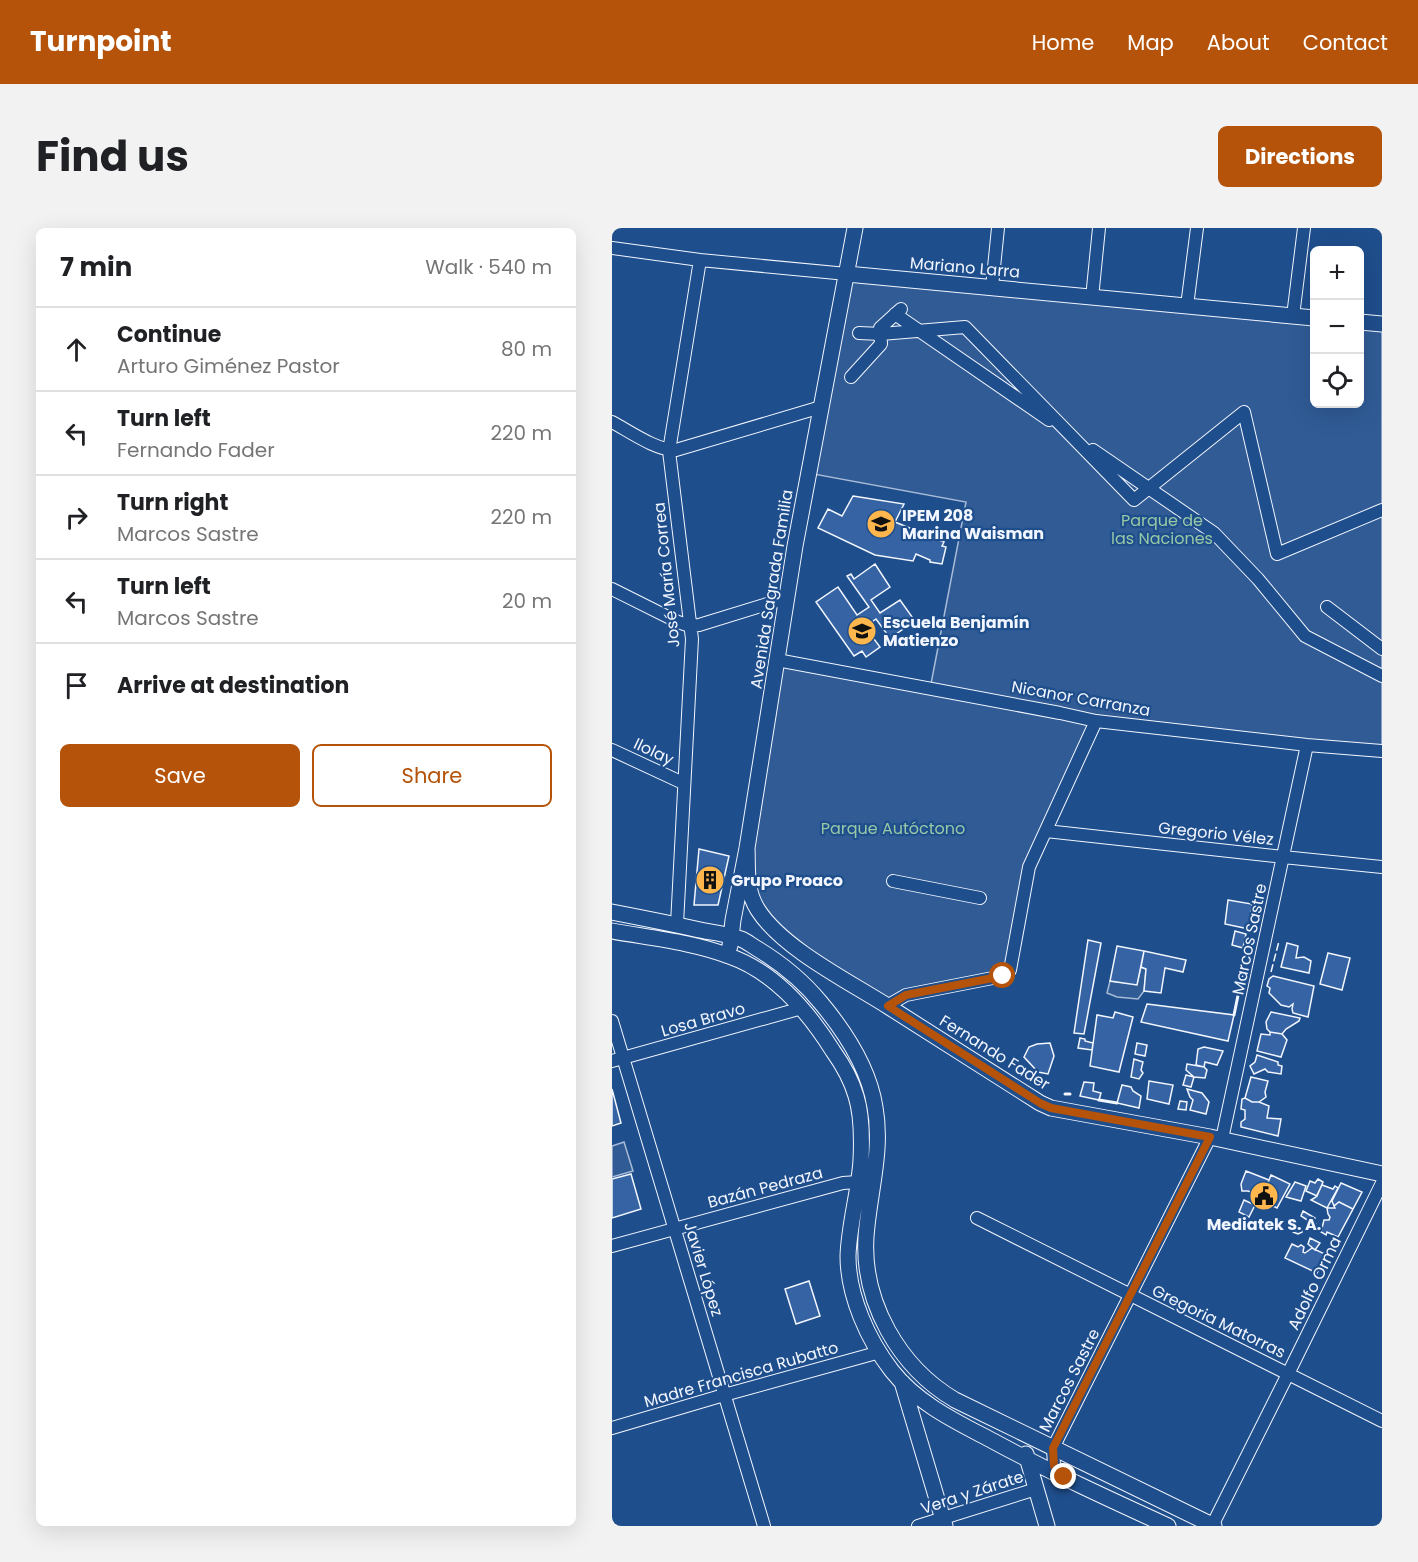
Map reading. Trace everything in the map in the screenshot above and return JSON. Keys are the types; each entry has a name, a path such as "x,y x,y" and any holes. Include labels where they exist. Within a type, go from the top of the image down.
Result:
{"main road":[{"name":"Avenida Sagrada Familia","path":"730,956 736,938 747,848 787,601 855,228"},
{"name":"Mariano Larra","path":"847,274 1310,318"},
{"path":"1364,322 1382,324"},
{"name":"Fernando Fader","path":"747,848 748,884 757,908 774,929 823,966 1040,1103 1051,1108 1216,1138 1382,1174"},
{"path":"612,912 780,945 823,966"},
{"path":"774,929 780,945 802,982"},
{"path":"612,931 684,943 730,956 745,963 786,991 825,1038 844,1068 857,1097 859,1111 861,1159 849,1240 850,1280 861,1316 891,1370 902,1382 937,1410 1027,1459 1168,1526"},
{"path":"736,938 780,963 802,982 827,1010 861,1063 872,1091 877,1127 878,1155 866,1236 869,1280 885,1326 905,1358 931,1384 955,1400 1213,1526"},
{"path":"902,1382 944,1522"},
{"path":"1019,1432 1047,1526"}],"street":[{"path":"992,287 998,228"},
{"path":"1092,298 1099,228"},
{"path":"1187,306 1197,228"},
{"path":"1293,316 1304,228"},
{"name":"Mariano Larra","path":"612,248 700,260 847,274"},
{"name":"José María Correa","path":"677,924 692,650 669,451 700,260"},
{"path":"851,377 881,344 880,328 898,312 919,331 1214,533 1258,579 1305,636 1382,676"},
{"path":"859,333 881,334 965,327 1134,500 1244,412 1277,554 1382,510"},
{"path":"612,422 669,451 821,407"},
{"path":"612,589 690,626 699,626 777,601 787,601"},
{"path":"1327,607 1382,649"},
{"name":"Nicanor Carranza","path":"777,660 1096,721 1307,745 1382,751"},
{"path":"888,1006 906,995 1007,974 1010,970 1029,867 1096,721"},
{"name":"Marcos Sastre","path":"1064,1477 1054,1466 1053,1448 1130,1296 1216,1138 1283,857 1307,745"},
{"name":"Ilolay","path":"612,750 683,783"},
{"name":"Gregorio Vélez","path":"1046,831 1382,867"},
{"path":"893,881 980,898"},
{"name":"Losa Bravo","path":"618,1060 802,1008"},
{"name":"Javier López","path":"612,1022 618,1060 674,1229 764,1526"},
{"name":"Bazán Pedraza","path":"612,1246 843,1183 858,1182"},
{"name":"Adolfo Orma","path":"1213,1526 1382,1183"},
{"name":"Gregoria Matorras","path":"977,1218 1382,1421"},
{"name":"Madre Francisca Rubatto","path":"612,1428 880,1352"},
{"name":"Vera y Zárate","path":"918,1526 944,1522 1036,1489"}],"shaded area":[{"name":"Parque de las Naciones","path":"847,274 1310,318 1310,408 1364,408 1364,322 1382,324 1382,751 1096,721 1029,867 1003,976 887,1006 792,944 748,884 777,660 930,689 966,502 808,473"},
{"path":"1141,967 1146,969 1144,991 1138,999 1117,997 1107,993 1110,981 1137,984"},
{"path":"624,1142 633,1171 612,1177 612,1146"}],"building":[{"path":"853,496 904,504 895,522 944,542 942,546 946,547 942,564 930,562 916,554 913,561 875,555 818,528 828,509 842,516"},
{"path":"875,564 890,587 871,600 880,613 900,600 915,621 890,638 876,619 865,627 880,647 866,657 862,651 854,656 816,602 838,587 857,615 869,607 847,576 851,574 854,579"},
{"name":"Grupo Proaco","path":"699,849 729,856 718,905 694,905"},
{"path":"1228,900 1252,904 1249,929 1225,924"},
{"path":"1235,931 1246,934 1243,948 1232,945"},
{"path":"1088,940 1101,943 1084,1034 1074,1033"},
{"path":"1287,943 1298,946 1296,958 1304,957 1311,961 1309,973 1281,967"},
{"path":"1117,946 1144,951 1137,985 1110,981"},
{"path":"1144,951 1186,960 1183,972 1165,968 1161,993 1144,991 1146,969 1141,967"},
{"path":"1328,953 1350,958 1342,990 1320,984"},
{"path":"1273,976 1314,986 1308,1017 1293,1013 1293,1004 1289,1007 1281,1005 1269,993 1270,988 1267,986 1269,979"},
{"path":"1147,1004 1234,1015 1228,1041 1141,1022"},
{"path":"1115,1012 1133,1017 1119,1072 1090,1066 1097,1015 1113,1018"},
{"path":"1271,1012 1300,1018 1282,1034 1270,1032 1266,1022"},
{"path":"1270,1032 1282,1034 1287,1040 1281,1057 1257,1051 1261,1034 1270,1035"},
{"path":"1080,1038 1093,1043 1092,1050 1078,1048"},
{"path":"1050,1043 1054,1056 1048,1074 1038,1072 1024,1057 1029,1047"},
{"path":"1137,1043 1147,1045 1145,1056 1135,1054"},
{"path":"1204,1047 1223,1051 1217,1065 1205,1062 1204,1067 1196,1065 1198,1049"},
{"path":"1257,1055 1278,1062 1278,1065 1282,1066 1281,1074 1268,1072 1265,1069 1254,1074 1250,1066 1255,1062"},
{"path":"1134,1059 1143,1062 1141,1070 1143,1073 1139,1079 1131,1077"},
{"path":"1187,1064 1204,1067 1207,1070 1205,1078 1194,1077 1186,1070"},
{"path":"1186,1075 1194,1077 1191,1087 1183,1085"},
{"path":"1251,1077 1268,1081 1266,1097 1259,1102 1252,1102 1245,1098"},
{"path":"1149,1081 1173,1085 1169,1104 1147,1099"},
{"path":"1084,1082 1094,1083 1093,1091 1101,1093 1099,1100 1080,1096"},
{"path":"1122,1085 1131,1087 1141,1096 1139,1108 1117,1103"},
{"path":"612,1089 621,1123 612,1126"},
{"path":"1187,1089 1202,1093 1209,1102 1206,1114 1190,1110 1193,1100"},
{"path":"1242,1099 1269,1106 1267,1118 1281,1119 1278,1136 1241,1127 1241,1122 1245,1119 1245,1110 1241,1109"},
{"path":"1180,1101 1187,1102 1186,1110 1178,1109"},
{"path":"1246,1171 1269,1180 1265,1190 1268,1191 1264,1208 1252,1201 1256,1194 1242,1191 1241,1184"},
{"path":"631,1174 641,1209 612,1218 612,1179"},
{"path":"1271,1175 1290,1184 1277,1208 1271,1205 1274,1194 1265,1190"},
{"path":"1318,1179 1323,1182 1317,1196 1306,1191 1310,1181 1315,1183"},
{"path":"1295,1182 1306,1186 1301,1201 1286,1197"},
{"path":"1341,1183 1362,1192 1353,1209 1339,1202 1334,1206 1332,1201"},
{"path":"1322,1185 1333,1189 1335,1186 1338,1188 1327,1208 1311,1200 1316,1197"},
{"path":"1244,1200 1255,1205 1249,1217 1239,1212"},
{"path":"1339,1202 1353,1209 1338,1237 1327,1232 1326,1235 1321,1232 1324,1220 1329,1220 1330,1217 1327,1208 1335,1208 1334,1206"},
{"path":"1303,1211 1315,1218 1313,1222 1315,1226 1301,1216"},
{"path":"1296,1226 1301,1228 1302,1232 1298,1234 1292,1231"},
{"path":"1310,1238 1320,1243 1315,1250 1308,1244"},
{"path":"1292,1244 1304,1247 1303,1252 1305,1253 1312,1248 1327,1255 1317,1273 1285,1258"},
{"path":"809,1281 820,1316 796,1324 785,1289"}],"fence":[{"path":"1271,972 1279,941"}],"wall":[{"path":"1234,1015 1243,971"},
{"path":"1065,1094 1070,1094"},
{"path":"1099,1100 1117,1103"}],"place":[{"name":"IPEM 208 Marina Waisman","path":"881,524"},
{"name":"Escuela Benjamín Matienzo","path":"862,631"},
{"name":"Grupo Proaco","path":"710,880"},
{"name":"Mediatek S. A.","path":"1264,1196"}],"route":[{"path":"1003,976 906,995 888,1006 1051,1108 1210,1137 1053,1448 1054,1466 1064,1477"}],"park label":[{"name":"Parque Autóctono","path":"893,828"}]}
